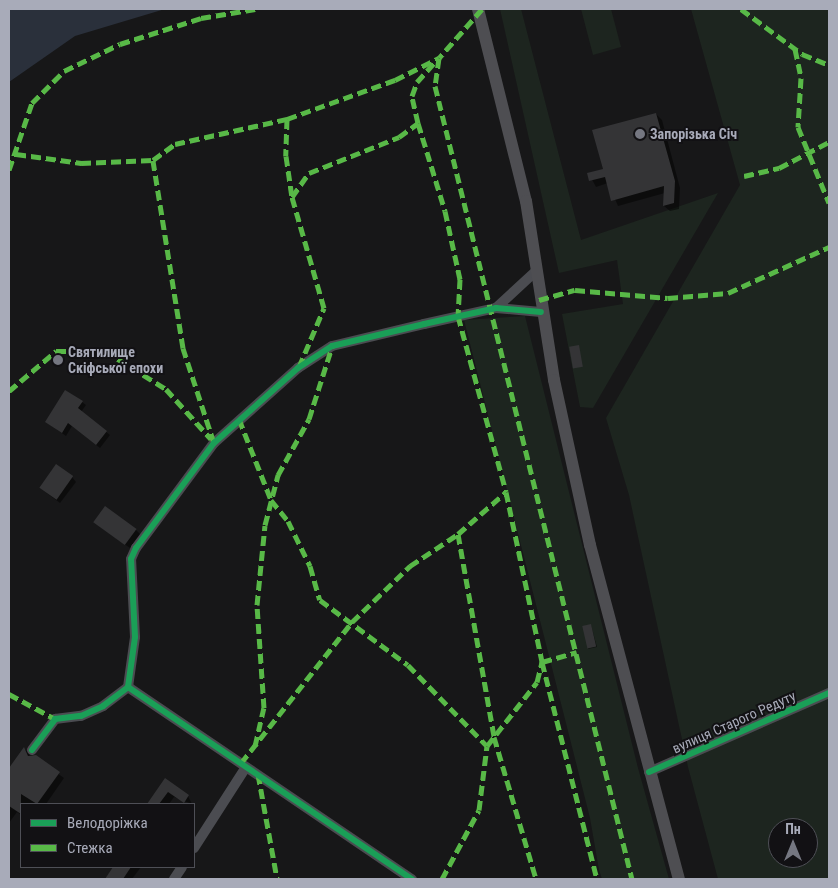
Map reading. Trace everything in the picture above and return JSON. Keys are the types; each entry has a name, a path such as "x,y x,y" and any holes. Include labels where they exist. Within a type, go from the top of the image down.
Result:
{"main road":[{"path":"478,9 519,166 541,312 590,545 679,879"}],"street":[{"path":"496,308 536,271"},
{"path":"32,750 54,719 81,716 103,706 128,686 135,637 131,559 167,501 214,443 298,368 332,346 496,308 541,312"},
{"path":"128,686 412,879"},
{"name":"вулиця Старого Редуту","path":"649,772 829,693"},
{"path":"195,846 246,766"},
{"path":"174,879 181,868"}],"shaded area":[{"path":"9,9 165,9 75,36 9,82"},
{"path":"500,9 521,9 581,240 718,193 593,408 580,407 562,314 623,304 617,260 559,273"},
{"path":"581,9 611,9 621,47 593,55"},
{"path":"691,9 829,9 829,879 718,879 688,767 629,495 606,418 740,185"},
{"path":"525,316 638,768 669,879 602,879 599,870 590,818 464,320"}],"building":[{"path":"656,113 675,181 674,203 663,206 664,186 611,201 605,177 589,181 587,173 603,169 592,130"},
{"path":"579,345 583,367 573,368 569,347"},
{"path":"65,390 83,401 78,408 107,431 96,445 68,423 62,433 45,422"},
{"path":"56,464 73,476 57,500 39,488"},
{"path":"105,506 137,529 125,545 93,522"},
{"path":"591,624 596,646 587,648 582,626"},
{"path":"24,747 28,756 36,755 60,772 38,803 21,794 20,813 9,806 9,768"},
{"path":"165,778 189,795 184,803 168,792 160,803 148,803"},
{"path":"112,868 130,868 123,879 105,879"}],"marked path":[{"path":"9,170 32,103 64,71 120,44 201,18 255,9"},
{"path":"482,9 439,58 435,86 632,879"},
{"path":"741,9 802,54 829,65"},
{"path":"795,49 801,78 798,127 829,203"},
{"path":"214,443 183,348 153,160 175,144 287,119 395,80 439,58"},
{"path":"299,367 324,308 292,197 309,173 399,137 418,123 412,96 417,82 434,63"},
{"path":"287,119 286,156 292,197"},
{"path":"418,123 445,211 460,279 458,316 506,492 542,662 597,879"},
{"path":"744,176 779,168 829,142"},
{"path":"16,154 81,163 153,160"},
{"path":"539,300 575,290 668,298 728,293 829,247"},
{"path":"255,746 264,708 257,605 265,525 278,475 309,419 332,347"},
{"path":"9,391 56,351 105,351 166,389 211,439"},
{"path":"239,419 271,500 288,521 310,566 320,600 408,665 487,746"},
{"path":"241,763 352,622 410,566 458,534 506,492"},
{"path":"458,534 494,737 536,879"},
{"path":"442,879 479,810 487,746 537,682 542,662 577,652"},
{"path":"9,694 55,719"},
{"path":"258,774 277,879"}],"cycle path":[{"path":"32,750 55,719 81,716 103,706 128,687 135,637 131,559 136,548 214,443 298,368 332,346 424,324 496,308 541,312"},
{"path":"128,687 412,879"},
{"path":"649,772 829,693"}],"place":[{"name":"Запорізька Січ","path":"640,134"},
{"name":"Святилище Скіфської епохи","path":"58,360"}]}
